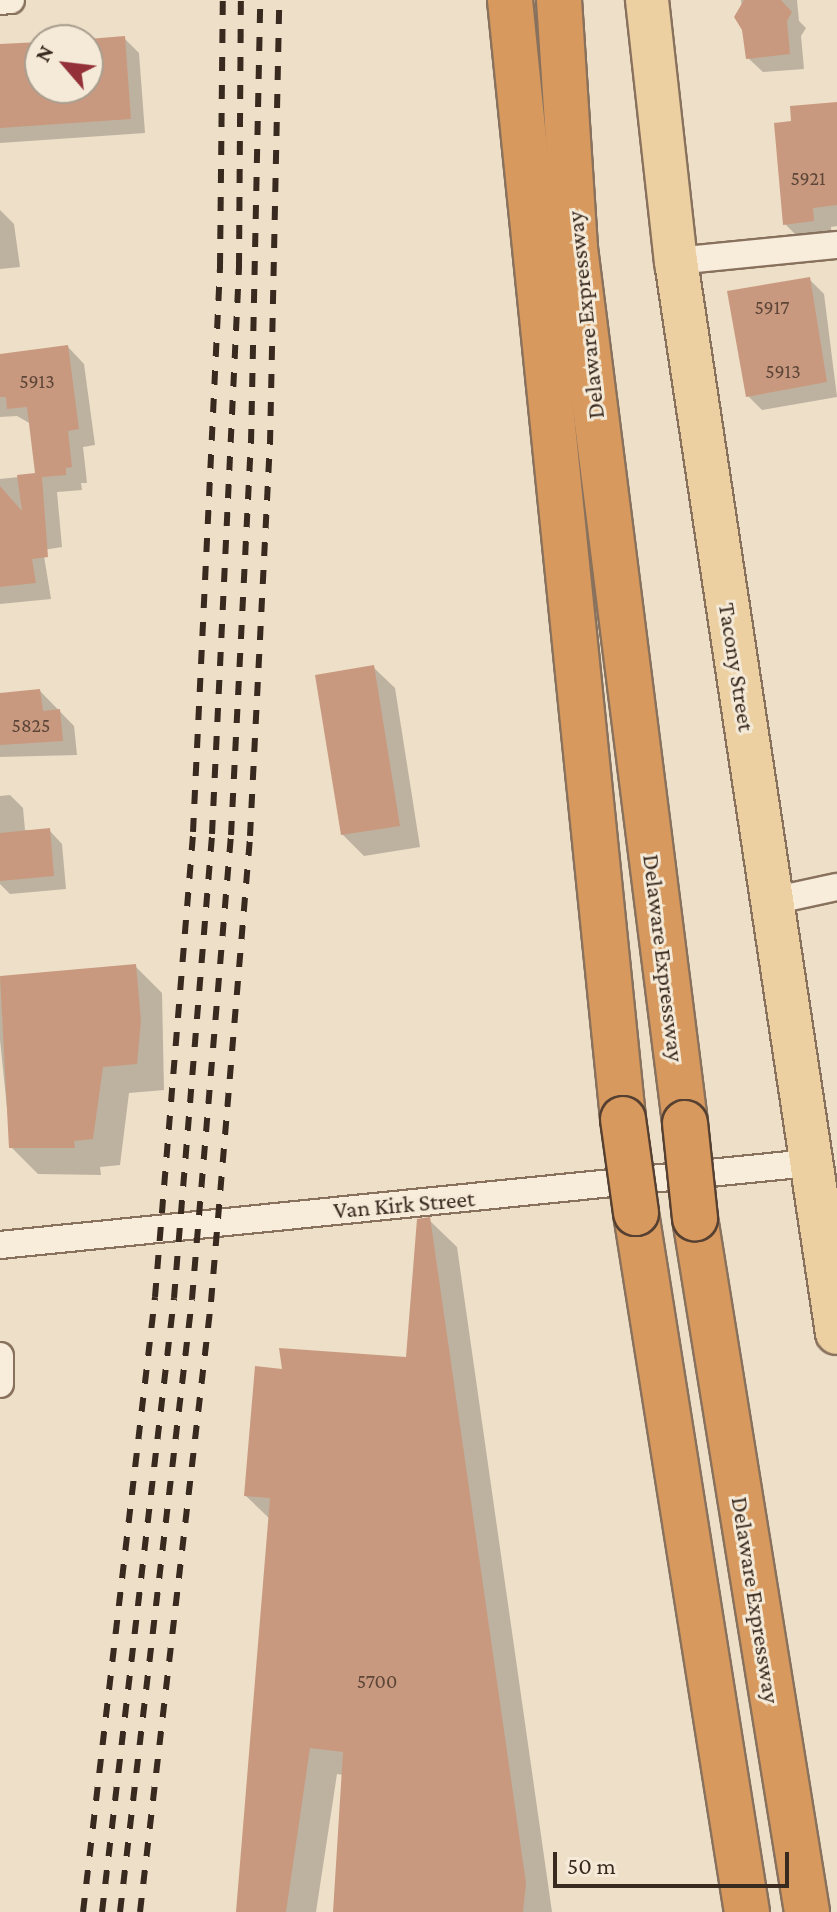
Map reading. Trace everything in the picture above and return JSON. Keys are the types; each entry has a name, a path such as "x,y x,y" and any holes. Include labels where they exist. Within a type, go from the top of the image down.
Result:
{"highway":[{"name":"Delaware Expressway","path":"559,0 575,248 695,1218 807,1912"},
{"name":"Delaware Expressway","path":"510,1 623,1119 747,1912"}],"main road":[{"name":"Tacony Street","path":"647,0 676,261 808,1163 837,1333"}],"street":[{"path":"0,1 11,0"},
{"path":"676,261 837,245"},
{"path":"772,901 837,887"},
{"name":"Van Kirk Street","path":"0,1245 808,1163"},
{"path":"0,1356 0,1384"}],"building":[{"path":"744,0 781,0 792,12 787,21 790,54 746,59 742,30 734,17"},
{"path":"125,36 131,119 0,128 0,44 24,43 24,104 104,104 104,38"},
{"path":"837,102 837,205 813,208 814,221 783,225 774,123 791,121 790,106"},
{"path":"810,277 827,382 746,397 727,291"},
{"path":"68,345 79,429 68,431 72,467 66,468 66,475 42,477 48,557 32,559 36,583 0,587 0,486 22,511 17,475 35,473 27,407 7,409 6,397 0,397 0,354"},
{"path":"374,665 400,826 341,835 315,675"},
{"path":"40,689 43,711 60,709 63,741 0,745 0,693"},
{"path":"50,828 54,876 0,881 0,833"},
{"path":"136,964 141,1021 137,1064 103,1067 93,1139 74,1141 75,1148 9,1148 0,976"},
{"path":"430,1217 526,1883 523,1912 333,1912 343,1752 310,1748 286,1912 236,1912 270,1498 244,1496 255,1366 282,1369 279,1348 406,1357 417,1219"}],"railway":[{"path":"83,1912 155,1297 193,832 220,267 223,0"},
{"path":"102,1912 174,1298 212,834 239,267 241,0"},
{"path":"120,1912 192,1299 231,835 251,443 260,0"},
{"path":"140,1912 211,1302 250,836 270,444 279,0"}]}
